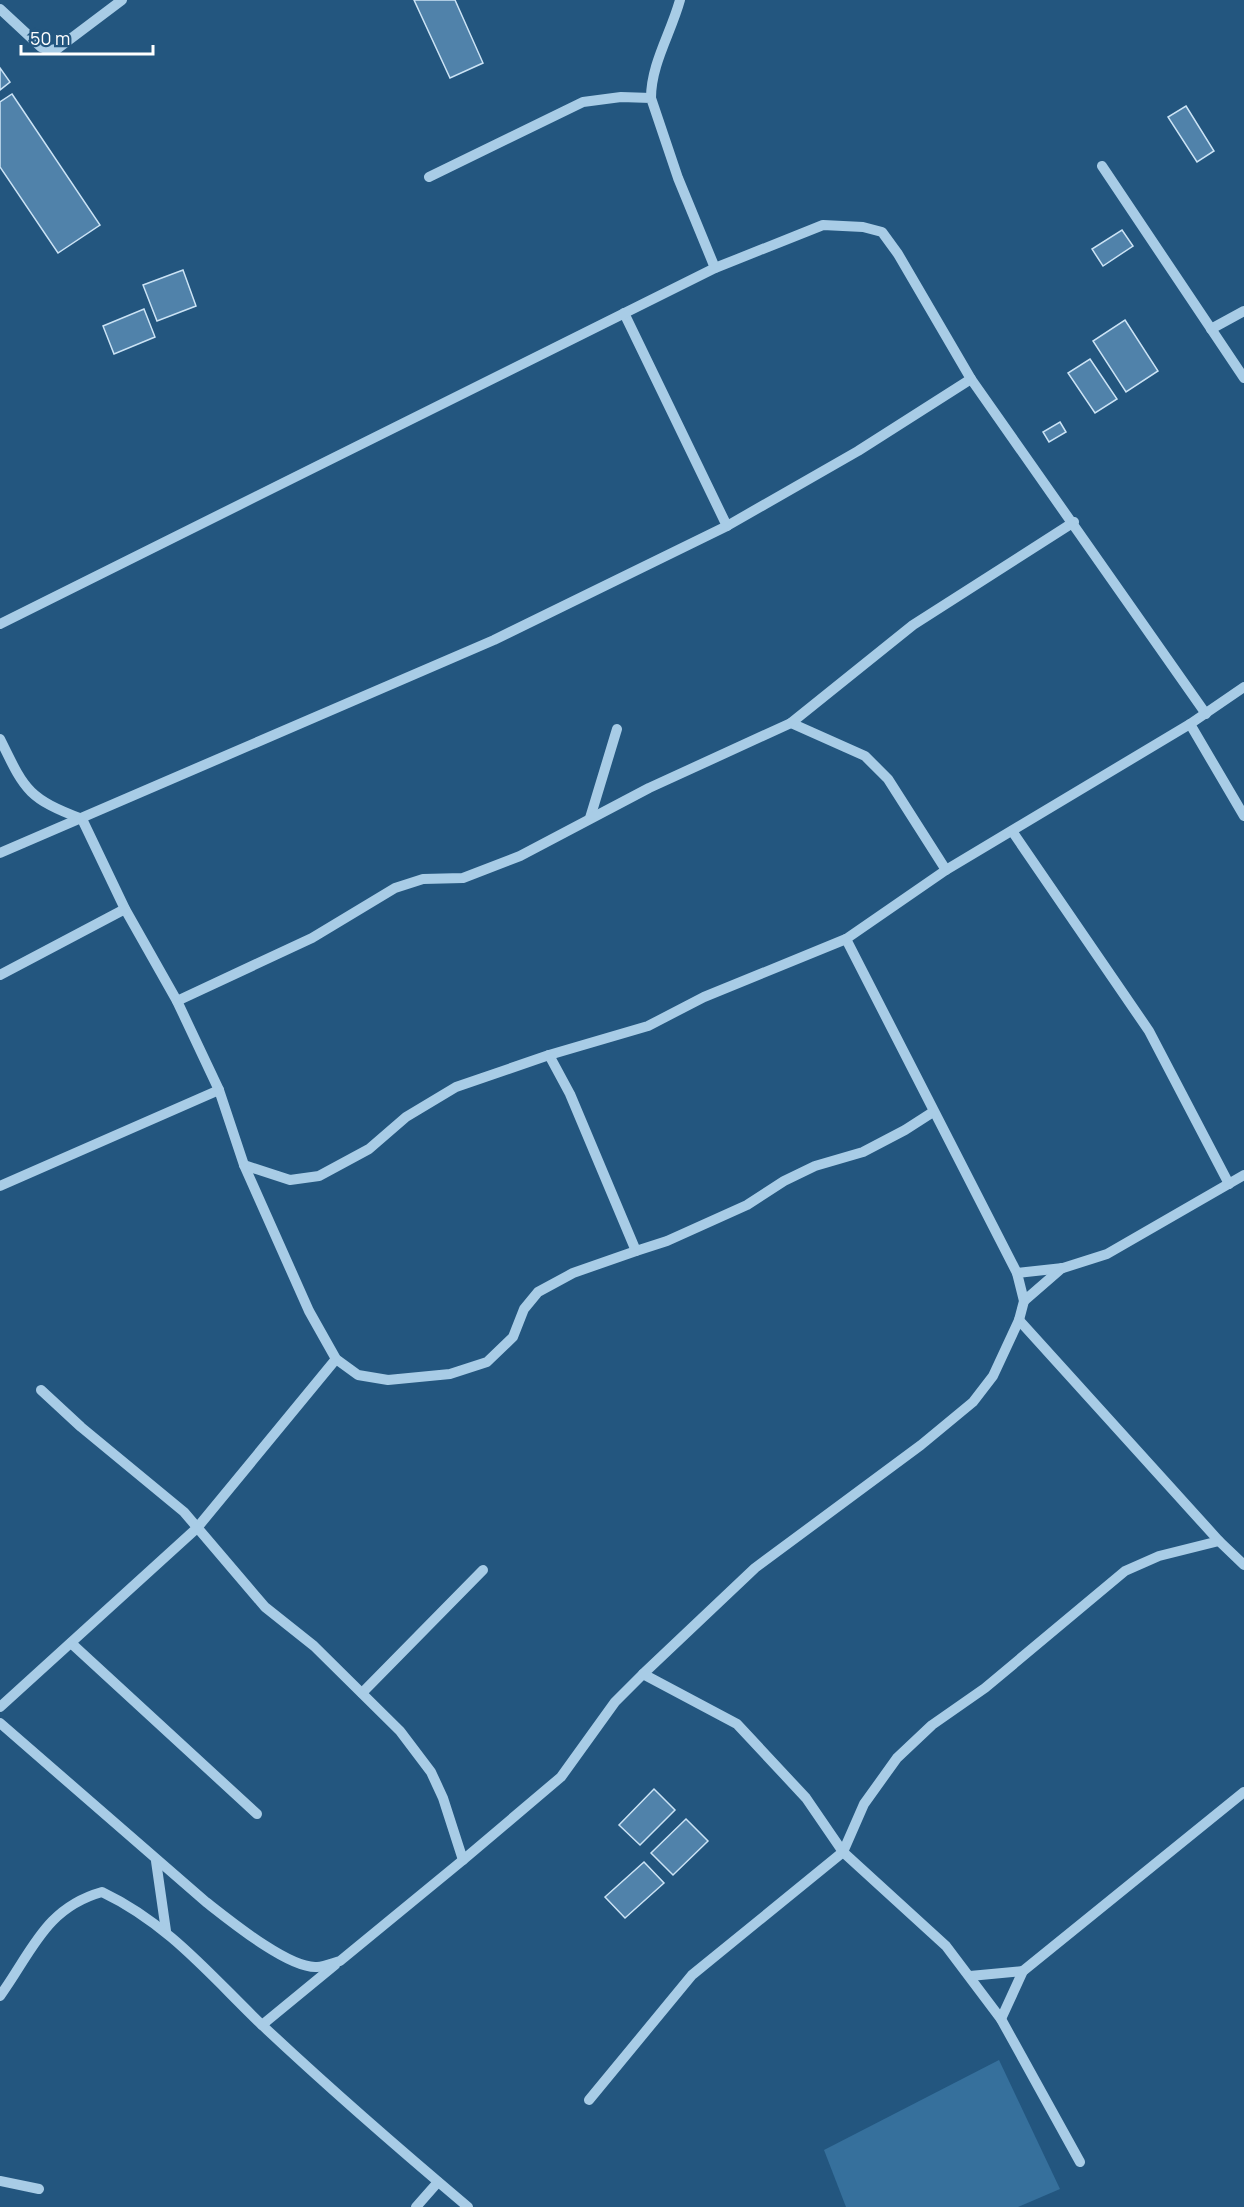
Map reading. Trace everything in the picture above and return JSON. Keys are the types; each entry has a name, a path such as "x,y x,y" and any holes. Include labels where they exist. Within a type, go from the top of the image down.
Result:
{"street":[{"path":"0,9 41,47 49,51 57,49 122,0"},
{"path":"680,0 671,31 651,80 651,98 678,178 715,268"},
{"path":"429,177 583,102 621,97 651,98"},
{"path":"1102,166 1244,378"},
{"path":"0,624 715,268 823,225 863,227 882,232 898,254 971,379 1074,522 1206,714"},
{"path":"1211,329 1244,311"},
{"path":"624,313 727,526"},
{"path":"0,853 494,640 727,526 858,451 971,379"},
{"path":"177,1001 312,938 395,888 423,879 463,878 520,856 590,818 791,723 913,625 1074,522"},
{"path":"244,1165 290,1180 319,1176 369,1149 406,1117 456,1087 549,1055 648,1026 704,997 846,939 946,870 1190,724 1244,687"},
{"path":"791,723 865,756 888,779 946,870"},
{"path":"1190,724 1244,816"},
{"path":"590,818 617,729"},
{"path":"0,739 23,786 48,807 82,819 125,909 177,1001 219,1090 244,1165 309,1311 336,1359 358,1375 388,1380 450,1374 487,1362 513,1337 524,1309 538,1292 573,1273 667,1242 747,1205 784,1181 815,1166 863,1152 933,1112"},
{"path":"1012,831 1149,1031 1229,1184"},
{"path":"0,975 125,909"},
{"path":"262,2025 561,1777 586,1738 615,1702 755,1568 921,1445 973,1402 993,1376 1019,1320 1024,1301 1017,1273 846,939"},
{"path":"549,1055 570,1094 636,1251"},
{"path":"0,1186 219,1090"},
{"path":"1017,1273 1063,1268 1107,1254 1244,1175"},
{"path":"1024,1301 1063,1268"},
{"path":"1019,1320 1219,1541 1244,1565"},
{"path":"0,1707 197,1528 336,1359"},
{"path":"41,1390 81,1427 184,1512 266,1606 314,1646 400,1731 431,1772 443,1798 463,1860"},
{"path":"589,2100 692,1975 843,1852 864,1804 897,1758 932,1725 985,1688 1125,1571 1159,1556 1219,1541"},
{"path":"362,1693 483,1570"},
{"path":"71,1643 258,1814"},
{"path":"643,1674 737,1724 806,1798 843,1852 946,1946 1001,2019 1080,2162"},
{"path":"0,1723 124,1830 156,1861 241,1929 287,1958 316,1967 340,1961"},
{"path":"1001,2019 1023,1971 1241,1795 1244,1809"},
{"path":"156,1861 166,1931"},
{"path":"0,1996 53,1917 81,1898 102,1892 166,1931 262,2025 468,2207"},
{"path":"970,1976 1023,1971"},
{"path":"0,2181 39,2188"},
{"path":"416,2207 438,2182"}],"shaded area":[{"path":"999,2060 1060,2189 1018,2207 846,2207 824,2150"}],"building":[{"path":"414,0 455,0 483,63 450,78"},
{"path":"0,68 10,82 0,90"},
{"path":"12,94 100,225 58,253 0,167 0,102"},
{"path":"1186,106 1214,151 1197,162 1168,117"},
{"path":"1122,230 1133,246 1103,266 1092,249"},
{"path":"183,270 196,306 157,321 143,285"},
{"path":"144,309 155,337 114,354 103,326"},
{"path":"1125,320 1158,371 1126,392 1093,341"},
{"path":"1090,359 1117,399 1095,413 1068,373"},
{"path":"1060,422 1066,432 1049,442 1043,432"},
{"path":"654,1789 675,1810 640,1845 619,1825"},
{"path":"686,1819 708,1841 673,1875 651,1853"},
{"path":"644,1862 664,1883 625,1918 605,1897"}]}
